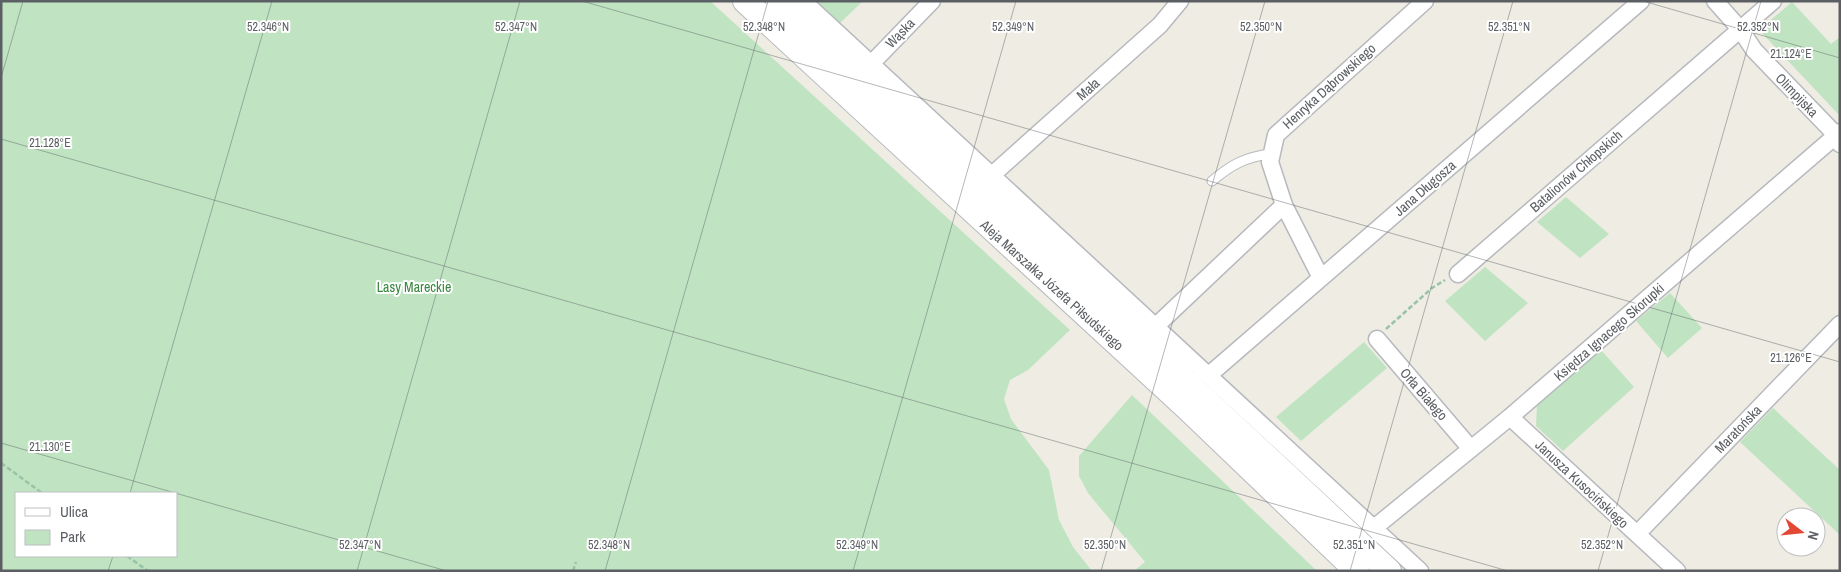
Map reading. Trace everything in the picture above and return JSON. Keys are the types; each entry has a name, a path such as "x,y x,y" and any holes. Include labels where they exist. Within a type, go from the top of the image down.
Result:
{"main road":[{"name":"Aleja Marszałka Józefa Piłsudskiego","path":"745,1 1180,402 1357,571"},
{"name":"Aleja Marszałka Józefa Piłsudskiego","path":"778,1 1389,571"}],"street":[{"path":"803,1 870,65 992,175 1420,571"},
{"name":"Wąska","path":"870,65 932,1"},
{"name":"Mała","path":"992,175 1160,25 1180,1"},
{"name":"Henryka Dąbrowskiego","path":"1270,154 1276,135 1281,129 1425,1"},
{"name":"Jana Długosza","path":"1208,375 1641,1"},
{"name":"Olimpijska","path":"1714,1 1740,29 1754,50 1838,137"},
{"name":"Batalionów Chłopskich","path":"1458,274 1773,1"},
{"name":"Księdza Ignacego Skorupki","path":"1374,528 1510,417 1838,137"},
{"path":"1270,154 1270,162 1284,205 1321,278"},
{"path":"1156,326 1284,205"},
{"name":"Maratońska","path":"1637,534 1840,324"},
{"name":"Orła Białego","path":"1377,339 1471,449"},
{"name":"Janusza Kusocińskiego","path":"1510,417 1677,571"}],"lane":[{"path":"1212,181 1231,165 1243,159 1270,154"}],"path":[{"path":"1377,339 1432,288 1458,274"},
{"path":"1,464 41,492"},
{"path":"128,557 148,571"},
{"path":"573,571 576,562"}],"green space":[{"name":"Lasy Mareckie","path":"1,1 710,1 1070,330 1028,370 1010,380 1004,399 1011,419 1049,470 1059,520 1073,547 1092,571 1,571"},
{"path":"817,1 863,1 840,23"},
{"path":"1792,2 1831,44 1840,37 1840,116 1759,30"},
{"path":"1566,197 1609,234 1580,258 1537,222"},
{"path":"1485,267 1528,303 1485,341 1445,301"},
{"path":"1670,293 1702,328 1668,358 1636,321"},
{"path":"1364,342 1387,368 1301,441 1276,417"},
{"path":"1601,350 1634,387 1563,451 1536,426 1537,405"},
{"path":"1132,395 1317,571 1134,571 1145,562 1088,493 1079,476 1079,456"},
{"path":"1773,408 1840,470 1840,535 1826,522 1826,507 1810,507 1740,442"}]}
